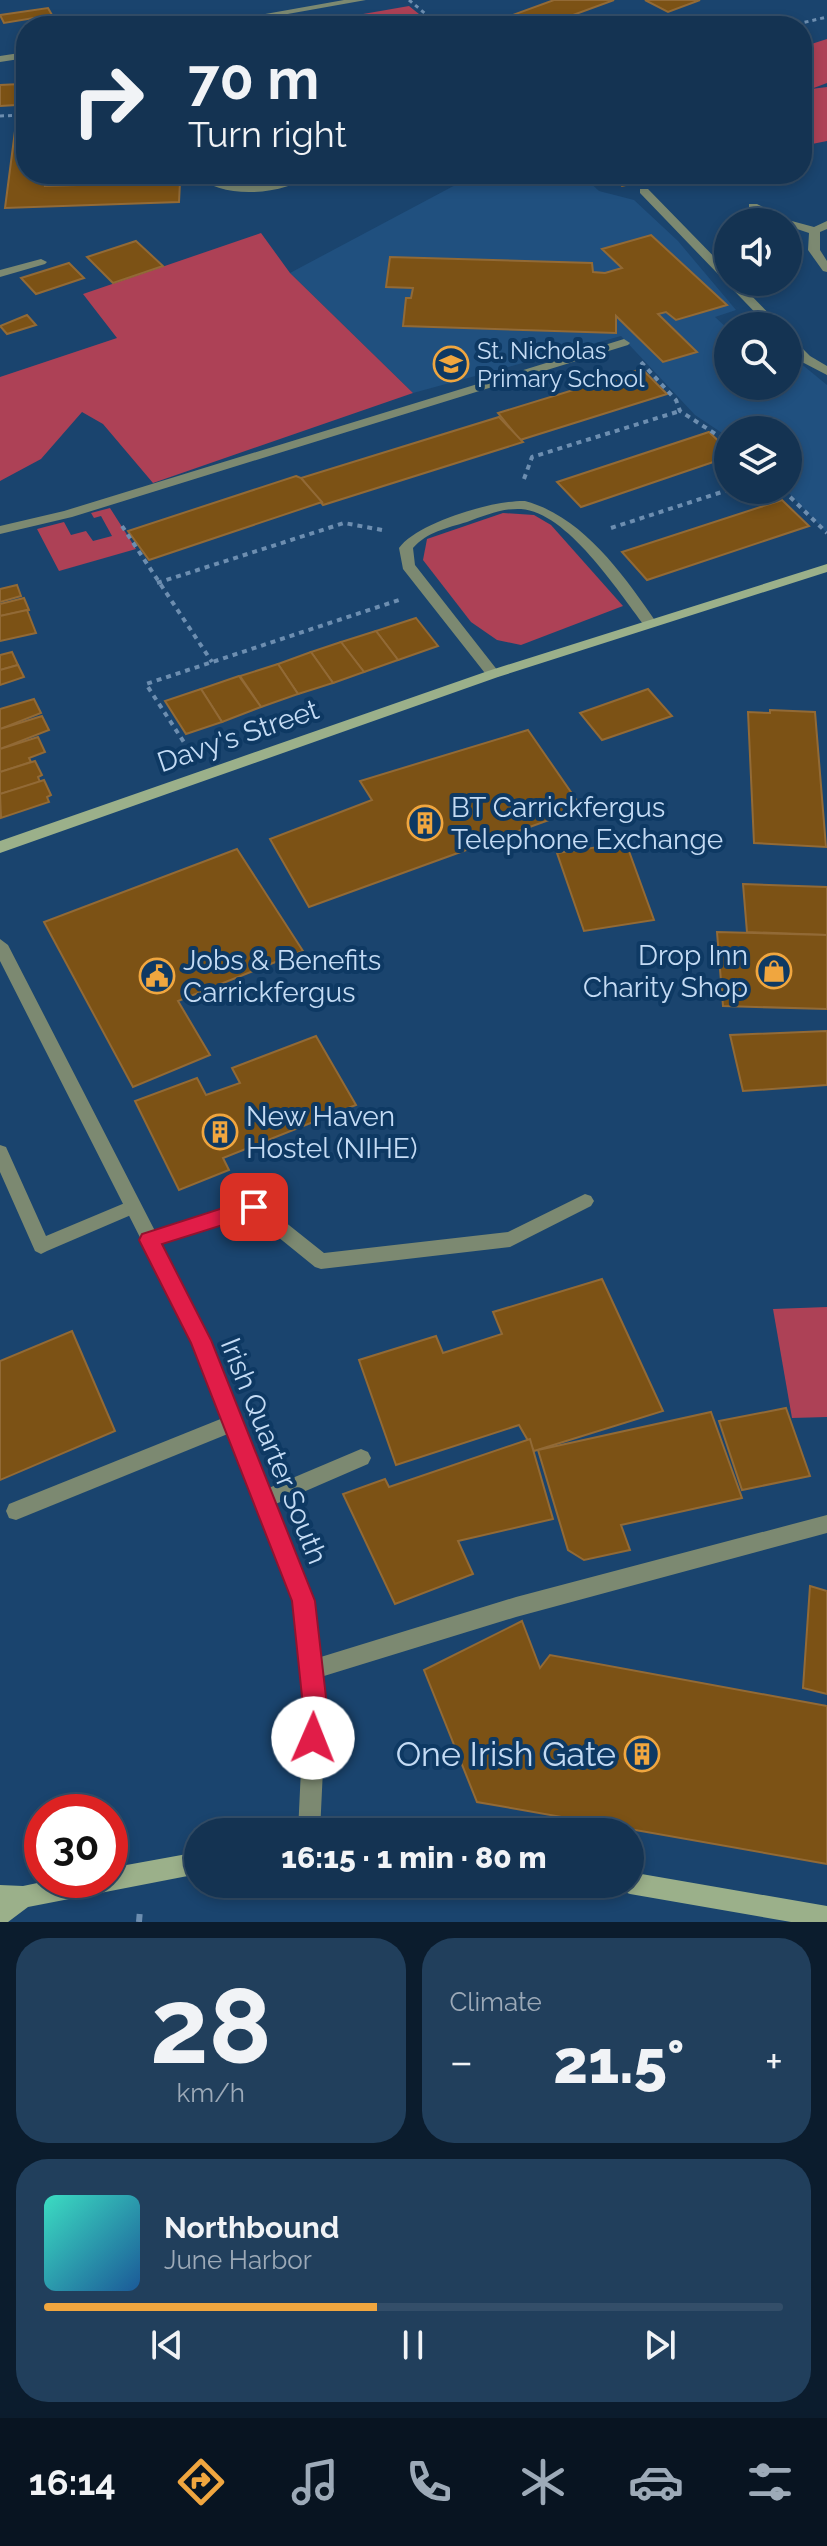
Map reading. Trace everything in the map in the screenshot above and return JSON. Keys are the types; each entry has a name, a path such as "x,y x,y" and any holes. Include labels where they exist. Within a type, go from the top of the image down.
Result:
{"street":[{"path":"263,16 361,0"},
{"path":"213,184 238,190 277,184"},
{"path":"644,191 714,263"},
{"path":"753,206 757,208"},
{"path":"802,227 815,231 827,224"},
{"path":"815,231 814,250 827,269"},
{"path":"0,274 41,262"},
{"path":"746,296 761,312"},
{"path":"0,530 107,501 624,343"},
{"path":"802,355 827,371"},
{"path":"493,674 408,566 406,548 417,535 491,509 514,505 542,510 564,522 649,622"},
{"name":"Davy's Street","path":"0,847 493,674 827,568"},
{"name":"Irish Quarter South","path":"0,945 201,1340 304,1601 315,1706 310,1818"},
{"path":"0,1152 41,1246 132,1207"},
{"path":"149,1240 254,1207 321,1261 510,1239 585,1201"},
{"path":"16,1511 233,1423"},
{"path":"264,1500 361,1458"},
{"path":"311,1670 516,1607 827,1524"},
{"path":"128,1876 184,1866"},
{"path":"644,1885 827,1917"},
{"path":"0,1914 11,1897"}],"path":[{"path":"409,0 428,16"},
{"path":"624,343 676,400 680,411 714,433"},
{"path":"514,505 532,457 680,411"},
{"path":"579,539 714,495"},
{"path":"107,501 157,583 212,662"},
{"path":"797,504 827,533"},
{"path":"157,583 344,523 417,535"},
{"path":"205,775 146,684 427,591"}],"shaded area":[{"path":"409,6 422,16 352,16"},
{"path":"827,39 827,83 812,89 812,44"},
{"path":"827,87 827,141 812,144 812,89"},
{"name":"St. Nicholas Primary School","path":"457,184 592,184 599,191 634,200 678,241 714,284 714,296 724,296 736,310 714,312 714,400 802,400 802,364 827,385 827,533 799,504 802,504 802,416 714,416 714,428 695,415 621,336 413,393 290,273"},
{"path":"261,233 290,273 413,393 153,483 103,424 82,412 41,459 0,481 0,377 117,338 83,294"},
{"path":"110,508 136,549 59,571 37,529 64,522 71,535 86,531 93,541 112,536 101,516 94,518 91,513"},
{"path":"503,513 534,515 551,525 623,606 521,645 497,640 471,622 423,560 427,539"},
{"path":"827,1307 827,1417 792,1418 773,1309"}],"building":[{"path":"554,0 614,0 570,16 510,16"},
{"path":"645,0 700,0 668,12"},
{"path":"48,8 52,15 16,16 16,21 4,23 0,15"},
{"path":"16,84 16,105 0,106 0,85"},
{"path":"15,131 16,184 180,184 179,202 5,208"},
{"name":"St. Nicholas Primary School","path":"651,235 727,305 676,320 666,312 658,314 697,352 663,362 616,316 616,333 403,326 406,298 411,298 413,288 386,287 390,257 592,263 593,272 605,273 622,268 602,249"},
{"path":"136,241 163,266 113,283 87,257"},
{"path":"69,263 84,278 36,294 21,278"},
{"path":"27,315 36,325 7,334 0,326"},
{"path":"642,369 667,394 520,440 498,413"},
{"path":"499,417 523,442 323,505 301,478"},
{"path":"709,432 714,437 714,462 581,507 557,482"},
{"path":"296,476 322,502 149,560 128,531"},
{"path":"770,504 786,504 809,526 647,580 622,552"},
{"path":"17,585 21,596 0,602 0,589"},
{"path":"24,598 29,610 0,616 0,604"},
{"path":"27,610 36,633 0,641 0,616"},
{"path":"416,618 438,646 398,660 376,631"},
{"path":"376,631 398,660 364,672 341,642"},
{"path":"341,642 364,672 333,683 311,652"},
{"path":"12,652 18,665 0,670 0,655"},
{"path":"311,652 333,683 298,694 278,664"},
{"path":"278,664 298,694 261,707 240,676"},
{"path":"18,665 24,677 0,685 0,670"},
{"path":"239,676 261,707 222,722 201,689"},
{"path":"201,689 222,722 186,734 165,701"},
{"path":"648,689 672,716 602,740 580,713"},
{"path":"34,699 41,713 0,729 0,709"},
{"path":"770,710 815,712 826,847 754,843 748,712 770,713"},
{"path":"42,716 49,730 0,749 0,729"},
{"name":"BT Carrickfergus Telephone Exchange","path":"528,730 582,808 309,907 270,839 372,800 360,781"},
{"path":"38,737 45,752 29,758 31,762 0,772 0,749"},
{"path":"35,761 42,775 38,777 40,782 0,794 0,772"},
{"path":"44,780 51,795 47,797 49,802 1,818 0,794"},
{"path":"626,843 654,920 584,931 557,853"},
{"name":"Jobs & Benefits Carrickfergus","path":"237,849 303,951 178,1001 210,1055 133,1087 44,922"},
{"path":"743,884 827,887 827,935 747,932"},
{"name":"Drop Inn Charity Shop","path":"717,932 827,935 827,1009 723,1006"},
{"path":"827,1031 827,1085 743,1091 730,1035"},
{"name":"New Haven Hostel (NIHE)","path":"316,1036 356,1105 223,1158 229,1170 179,1190 135,1101 197,1078 206,1095 240,1083 232,1068"},
{"path":"602,1279 663,1411 534,1451 519,1425 396,1465 359,1360 436,1336 443,1353 502,1334 493,1312"},
{"path":"72,1331 115,1431 0,1480 0,1361"},
{"path":"786,1408 810,1476 742,1490 719,1421"},
{"path":"711,1412 742,1498 621,1525 630,1550 584,1560 568,1550 538,1450"},
{"path":"530,1439 553,1519 458,1541 473,1574 395,1604 343,1494 385,1479 389,1487"},
{"path":"810,1586 827,1591 827,1694 803,1688"},
{"name":"One Irish Gate","path":"522,1621 540,1668 550,1655 827,1706 827,1864 644,1832 644,1818 567,1818 477,1802 424,1670"}],"place":[{"name":"St. Nicholas Primary School","path":"451,364"},
{"name":"BT Carrickfergus Telephone Exchange","path":"425,823"},
{"name":"Drop Inn Charity Shop","path":"774,971"},
{"name":"Jobs & Benefits Carrickfergus","path":"157,976"},
{"name":"New Haven Hostel (NIHE)","path":"220,1132"},
{"name":"One Irish Gate","path":"642,1754"}],"route":[{"path":"254,1207 149,1240 201,1340 304,1601 315,1706 313,1738"}]}
